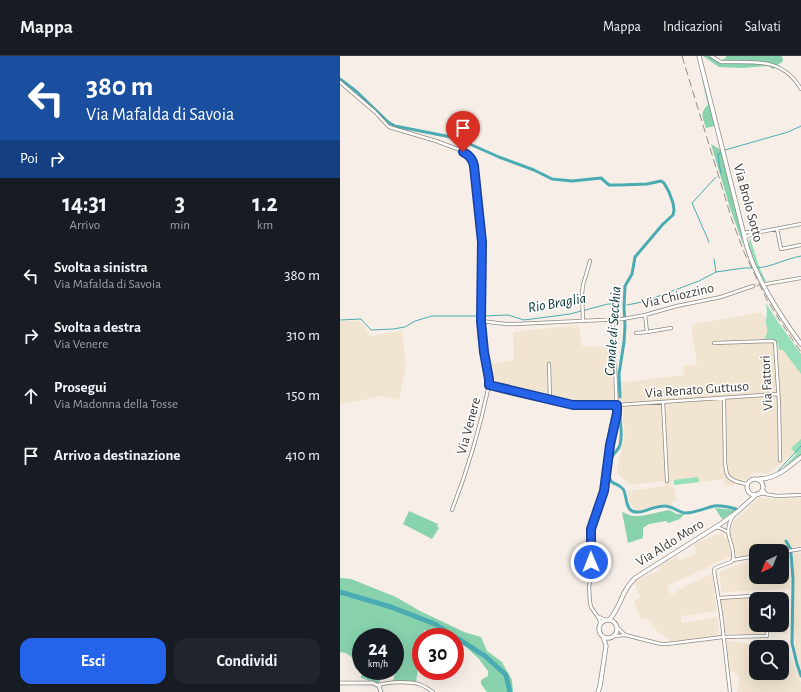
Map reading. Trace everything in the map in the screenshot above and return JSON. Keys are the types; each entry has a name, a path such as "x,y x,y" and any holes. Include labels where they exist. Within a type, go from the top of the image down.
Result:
{"main road":[{"name":"Via Brolo Sotto","path":"699,56 743,228 755,268 772,302 801,344"},
{"path":"750,493 758,494 765,483 801,457"},
{"path":"749,501 750,493 747,489 748,482 753,479 772,477"},
{"path":"758,479 762,483 763,488"},
{"name":"Via Aldo Moro","path":"608,620 615,614 627,588 635,578 736,513 758,494"},
{"name":"Via Aldo Moro","path":"615,614 617,626"},
{"path":"598,692 606,646 603,636 600,633 600,626 608,620 614,622 617,626 617,632 606,646"},
{"path":"603,636 607,638 613,637"}],"street":[{"path":"711,56 721,62 750,62 775,65 794,78 801,90"},
{"name":"Via Venere","path":"340,82 390,127 436,141 463,152 471,158 474,166 482,242 481,318 489,385 474,449 467,472 452,510"},
{"path":"745,235 801,224"},
{"path":"743,228 751,234"},
{"path":"777,229 780,249 801,245"},
{"path":"747,243 751,234"},
{"path":"583,321 583,285 590,261"},
{"path":"766,284 801,278"},
{"name":"Via Chiozzino","path":"481,318 498,323 516,324 625,318 645,315 722,296 753,286"},
{"path":"645,315 647,332"},
{"path":"600,626 600,620 591,607 590,602 590,534 604,491 610,445 617,413 614,319"},
{"path":"636,333 671,328"},
{"path":"797,339 801,336"},
{"name":"Via Fattori","path":"714,343 761,341 775,342 780,460"},
{"path":"549,364 550,400"},
{"name":"Via Renato Guttuso","path":"489,385 573,405 617,405 778,394"},
{"path":"724,398 725,464 727,475 729,478 747,484"},
{"path":"663,402 667,481"},
{"path":"763,488 767,495"},
{"path":"758,494 777,496 801,495"},
{"path":"733,560 728,532 729,524 736,513"},
{"path":"715,527 728,532"},
{"path":"789,551 801,549"},
{"path":"730,692 714,571 715,568 733,560 749,557"},
{"path":"718,598 749,596"},
{"path":"598,617 608,620"},
{"path":"617,626 625,635"},
{"path":"613,637 625,635 667,644 723,637 767,636 767,632"},
{"path":"340,683 370,682 378,685 385,683 418,684 433,692"},
{"path":"378,685 381,692"}],"shaded area":[{"path":"761,312 801,363 801,448 768,474 755,473 736,485 725,486 724,479 674,485 673,481 671,486 672,489 674,488 677,501 672,502 673,506 657,505 642,511 631,507 627,491 665,486 664,481 631,485 617,474 625,432 623,422 623,401 572,403 542,396 495,381 492,364 514,360 513,332 579,325 582,346 610,347 613,382 625,382 684,375 683,365 697,365 691,325"},
{"path":"340,321 360,321 371,336 402,331 406,366 399,400 381,396 340,405"},
{"path":"758,498 801,498 801,546 789,548 789,544 749,544 749,555 737,557 731,536 732,523"},
{"path":"717,534 723,535 728,541 732,556 667,586 671,595 687,585 712,574 717,611 681,616 682,623 717,617 719,633 717,636 671,641 658,632 646,618 641,619 634,601 640,597 634,581 660,570 659,566 677,556 680,561 697,553 693,545"},
{"path":"801,553 801,668 797,656 793,628 794,554"},
{"path":"749,562 749,584 789,584 789,572 791,589 722,592 719,572 736,565"},
{"path":"749,598 749,632 766,632 766,634 725,634 720,599"},
{"path":"769,632 788,632 788,634"},
{"path":"724,640 749,644 749,680 789,680 789,653 801,683 801,692 737,692 739,677 734,672 729,671"}],"green space":[{"path":"703,56 715,56 721,60 726,58 726,56 782,56 783,61 773,69 768,66 742,68 719,67"},
{"path":"703,76 715,126 706,128 703,118 703,111 708,105 702,79"},
{"path":"711,144 721,150 744,247 730,208"},
{"path":"750,238 760,269 766,281 764,283 749,248"},
{"path":"766,303 801,354 801,374 783,350 779,350 777,341 764,339 767,330"},
{"path":"801,439 801,455 783,468 796,454 791,448"},
{"path":"698,477 699,482 674,485 674,480"},
{"path":"715,508 734,510 735,511 722,519"},
{"path":"669,510 677,514 684,514 680,519 668,523 666,521 649,524 643,528 643,538 628,543 622,512 632,516 641,516"},
{"path":"409,511 438,524 437,526 439,528 432,539 403,524"},
{"path":"340,578 351,579 396,597 420,611 456,628 412,628 412,680 416,680 416,683 393,681 404,680 404,628 352,628 352,658 346,653 340,652"},
{"path":"464,632 481,637 487,651 502,662 512,680 513,692 487,692 481,684 481,680 488,676 488,671 478,658 465,646"},
{"path":"367,680 380,680 379,684"}],"waterway":[{"name":"Canale di Secchia","path":"340,79 357,92 388,122 395,126 456,138 499,157 534,170 552,179 572,181 601,178 609,185 647,184 661,181 664,183 673,203 673,215 663,224 635,257 632,274 625,286 624,342 619,374 620,397"},
{"path":"725,150 788,132 801,126"},
{"path":"721,153 718,154 721,173"},
{"path":"709,242 692,203 716,177"},
{"name":"Rio Braglia","path":"756,268 801,256"},
{"path":"714,259 716,272"},
{"name":"Rio Braglia","path":"651,299 699,281 716,272 752,268"},
{"name":"Rio Braglia","path":"627,305 642,302"},
{"name":"Rio Braglia","path":"483,316 508,315 524,320 570,314 608,304 616,304"},
{"name":"Rio Braglia","path":"340,320 361,319 371,330 405,327 415,321 432,316 480,316"},
{"name":"Canale di Secchia","path":"620,414 621,441 619,448 611,459 609,478 612,482 623,489 628,507 632,511 640,512 665,506 685,513 717,506 725,506 736,509"},
{"path":"778,471 801,446"},
{"name":"Canale di Secchia","path":"786,541 791,553 793,580 792,643 801,676"},
{"path":"340,592 391,607 435,624 485,656 506,675 510,692"}],"tunnel":[{"path":"753,286 763,285"}],"railway":[{"path":"682,56 732,220 744,252 767,300 801,352"}],"route":[{"path":"463,152 471,158 474,166 482,242 481,321 489,385 573,405 617,405 604,491 590,534 591,562"}]}
